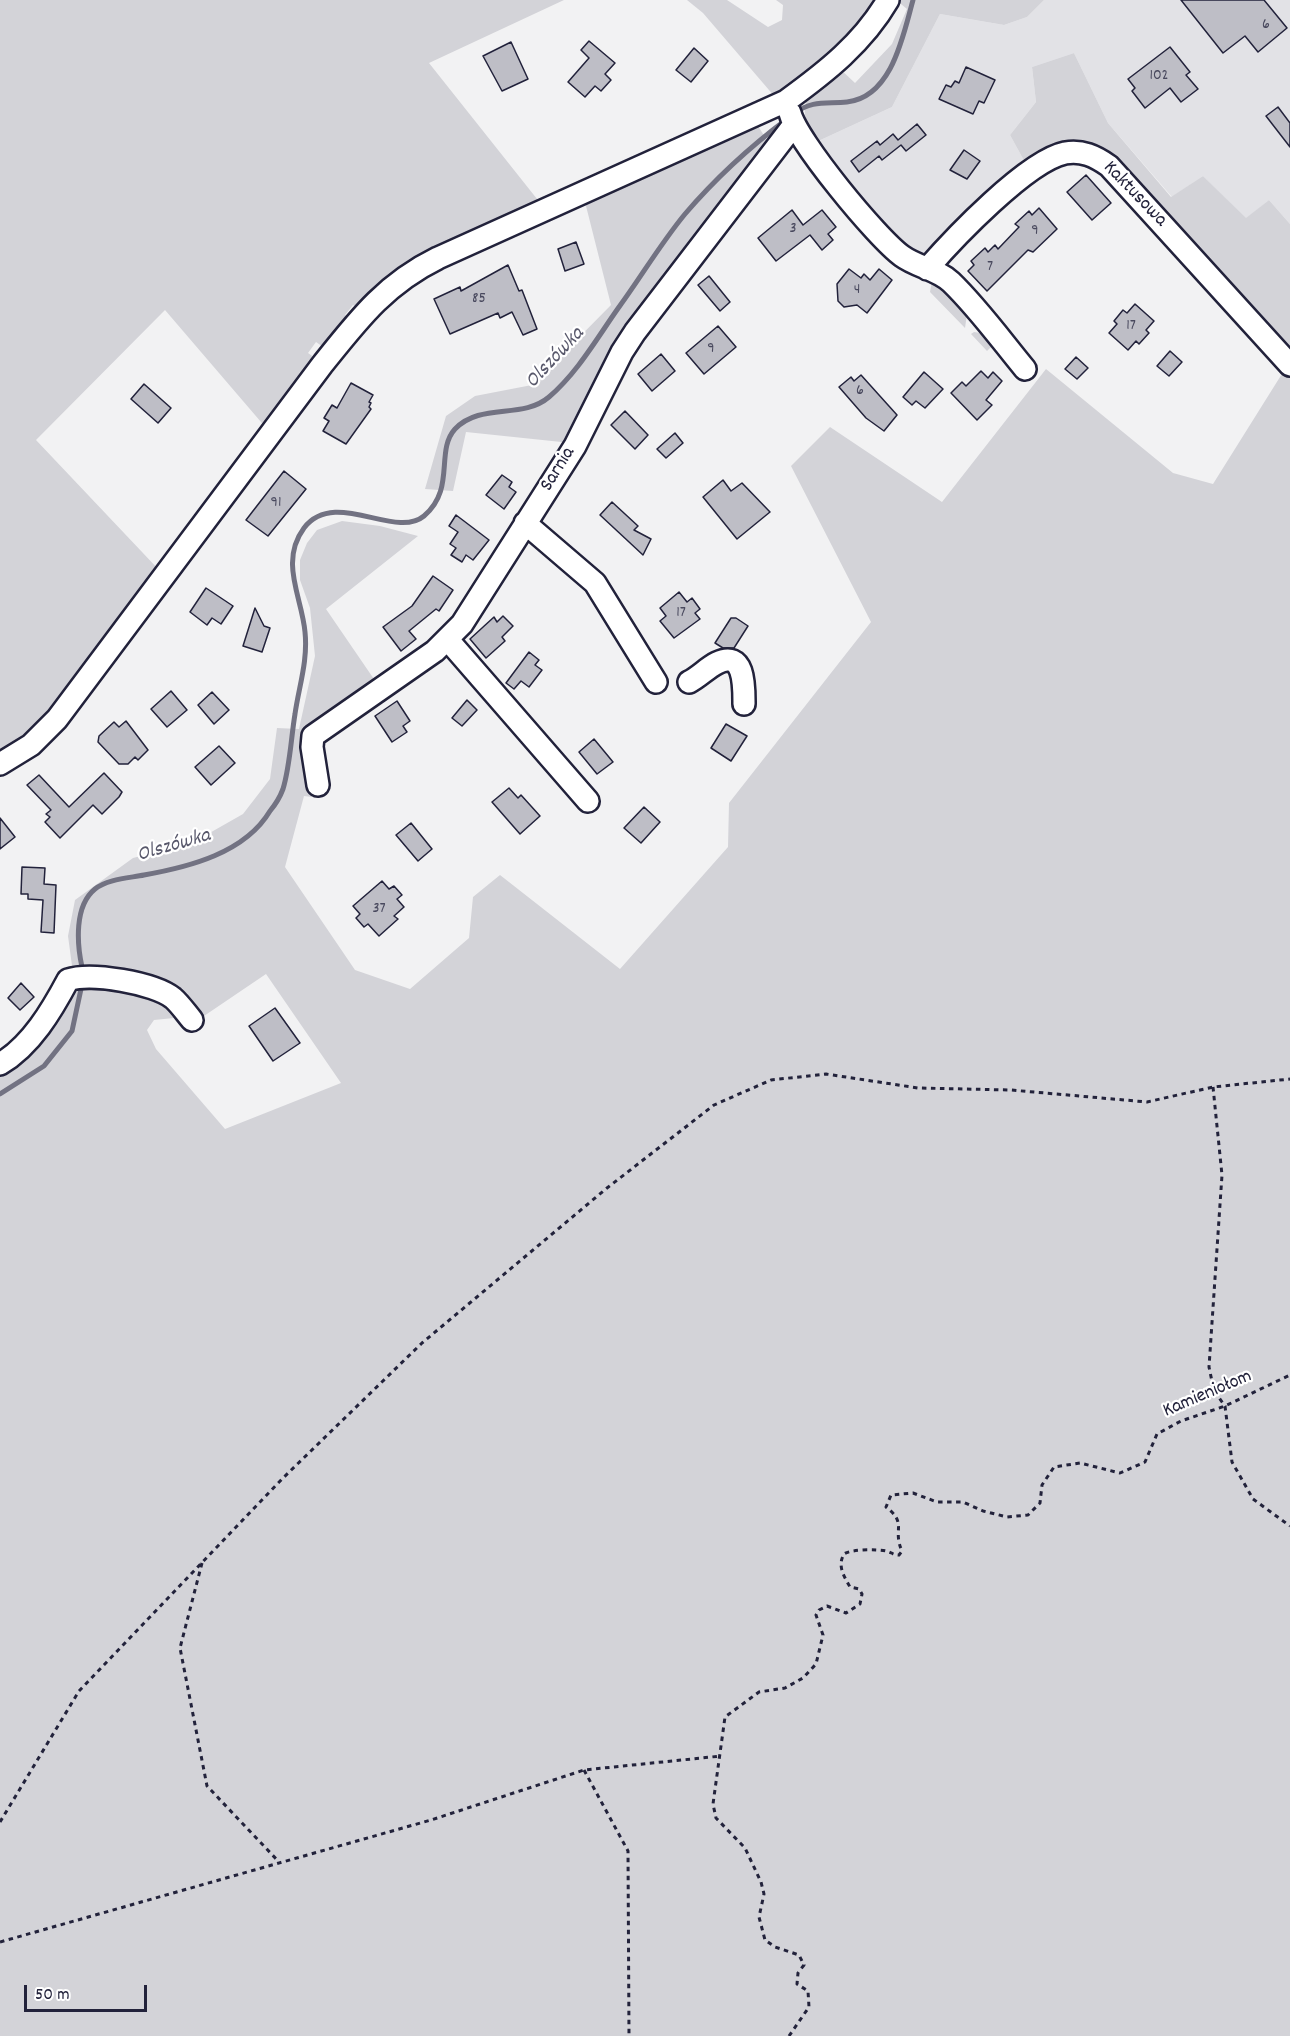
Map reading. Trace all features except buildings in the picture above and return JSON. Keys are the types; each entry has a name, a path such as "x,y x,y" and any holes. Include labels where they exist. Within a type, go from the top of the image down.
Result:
{"street":[{"path":"0,764 31,746 57,720 322,365 360,317 387,290 404,276 438,258 790,112 859,40 888,0"},
{"path":"790,112 837,185 896,251 914,264 949,280 1025,369"},
{"name":"Sarnia","path":"318,785 312,747 313,736 448,640 462,624 575,446 635,332 790,112"},
{"name":"Kaktusowa","path":"927,269 1024,175 1054,157 1074,152 1084,153 1109,166 1290,365"},
{"path":"525,523 595,583 656,682"},
{"path":"448,640 588,801"},
{"path":"690,682 720,662 733,661 739,665 745,678 744,704"},
{"path":"0,1064 20,1048 41,1024 68,980 74,978 151,986 174,999 192,1020"}],"path":[{"path":"0,1822 79,1691 282,1479 422,1343 607,1188 714,1105 771,1080 826,1074 918,1088 1011,1090 1147,1102 1214,1087 1290,1079"},
{"path":"1214,1087 1222,1175 1209,1367 1214,1390 1225,1406 1232,1462 1253,1499 1290,1526"},
{"name":"Kamieniołom","path":"789,2036 809,2007 808,1991 797,1984 798,1973 804,1965 799,1955 775,1947 765,1940 759,1917 764,1894 761,1882 745,1848 716,1818 713,1804 725,1717 759,1692 785,1688 803,1678 816,1664 823,1635 816,1615 819,1610 827,1606 846,1613 853,1611 860,1604 862,1594 859,1589 850,1587 842,1573 841,1559 844,1554 859,1549 885,1550 899,1555 902,1551 897,1536 900,1524 897,1516 886,1507 891,1495 913,1493 937,1502 963,1502 983,1511 1007,1517 1028,1515 1040,1503 1042,1485 1054,1467 1080,1463 1120,1473 1145,1462 1157,1434 1181,1421 1225,1406 1290,1375"},
{"path":"202,1562 180,1648 207,1786 280,1863"},
{"path":"0,1942 431,1820 584,1770 721,1756"},
{"path":"584,1770 628,1851 629,2036"}],"shaded area":[{"path":"0,0 564,0 429,63 541,204 359,309 353,305 345,315 350,319 326,349 316,342 308,353 318,360 267,429 165,310 36,440 160,571 61,705 0,759"},
{"path":"687,0 727,0 768,27 782,20 783,5 776,0 881,0 855,37 775,97 703,13"},
{"path":"896,0 1044,0 1027,17 1004,25 940,14 892,107 814,143 804,126 808,124 805,115 807,98 817,85 838,67 855,83 892,44 907,9"},
{"path":"1044,0 1290,0 1290,224 1269,200 1246,219 1203,176 1172,197 1108,123 1074,53 1032,67 1036,102 1010,135 1027,166 927,256 920,256 899,247 814,143 892,107 940,14 1004,25 1027,17"},
{"path":"1074,53 1108,123 1171,197 1203,176 1246,218 1269,200 1290,224 1290,360 1104,157 1027,166 1010,135 1036,102 1032,67"},
{"path":"755,121 771,147 571,443 466,432 453,491 425,489 446,416 475,396 532,385 611,305 584,198"},
{"path":"935,278 967,314 965,328 930,292 932,281"},
{"path":"974,332 988,339 991,347 987,351 971,334"},
{"path":"1046,369 1173,473 1213,484 1285,369 1290,373 1290,2036 0,2036 0,1070 74,982 149,990 177,1011 174,1018 154,1020 147,1030 156,1049 225,1129 341,1083 266,974 201,1018 176,995 73,973 68,936 75,900 133,858 192,843 243,814 270,779 277,728 299,729 315,656 310,608 300,580 300,560 307,543 317,530 342,521 380,526 418,536 326,609 378,685 309,741 312,797 304,796 285,867 355,970 410,989 469,938 473,897 500,875 620,969 728,847 729,803 871,622 791,466 830,427 942,502"}],"waterway":[{"name":"Olszówka","path":"795,113 813,104 847,102 862,98 875,89 885,77 900,47 913,0"},
{"name":"Olszówka","path":"82,967 78,937 80,915 88,896 95,889 112,881 179,868 231,848 259,825 280,795 287,771 306,643 293,567 293,554 304,528 317,517 332,513 348,513 397,522 412,522 424,516 440,494 446,448 455,429 465,421 477,416 527,408 549,397 587,354 659,248 685,214 734,164 787,119"},
{"name":"Olszówka","path":"0,1094 44,1066 72,1031 81,989"}]}
